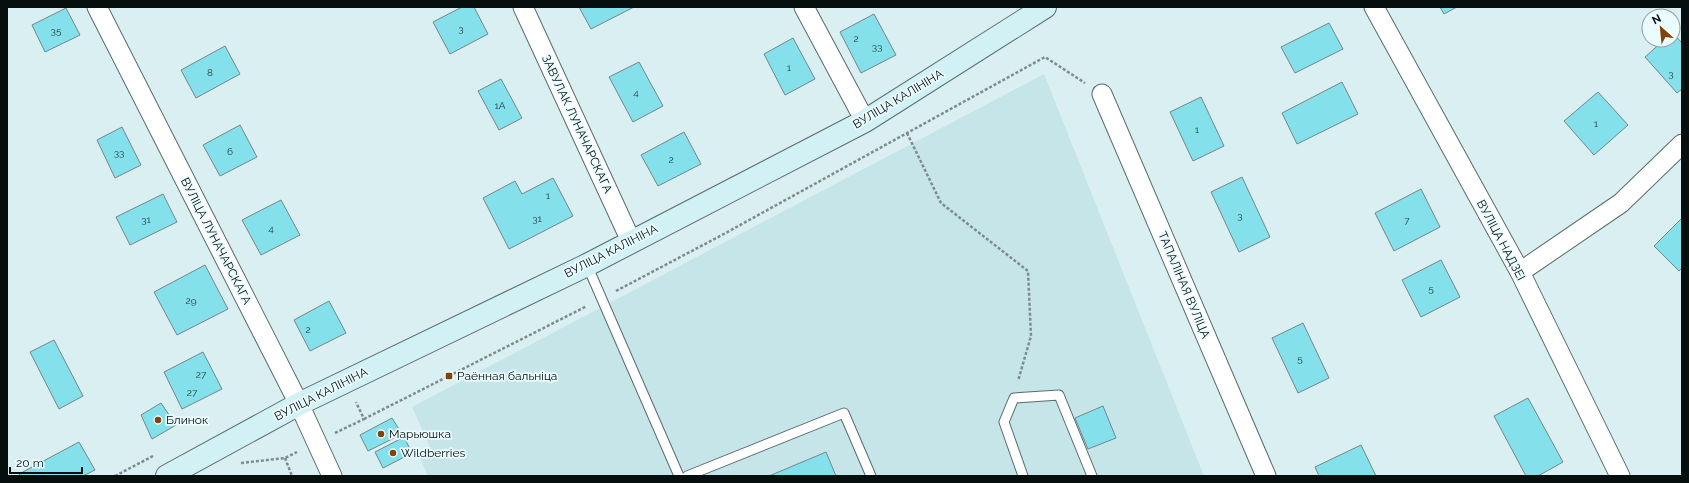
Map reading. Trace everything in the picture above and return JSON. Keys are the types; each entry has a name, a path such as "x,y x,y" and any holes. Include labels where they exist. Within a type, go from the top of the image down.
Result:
{"main road":[{"name":"ВУЛІЦА КАЛІНІНА","path":"167,476 299,404 586,265 865,121 1045,7"}],"street":[{"name":"ВУЛІЦА ЛУНАЧАРСКАГА","path":"97,7 299,404 332,476"},
{"name":"ЗАВУЛАК ЛУНАЧАРСКАГА","path":"523,7 631,241"},
{"path":"804,7 865,121"},
{"name":"ВУЛІЦА НАДЗЕІ","path":"1374,7 1520,272 1620,476"},
{"name":"ТАПАЛІНАЯ ВУЛІЦА","path":"1102,94 1266,476"},
{"path":"1520,272 1621,203 1682,144"}],"lane":[{"path":"586,265 680,476"},
{"path":"1023,476 1004,422 1014,398 1059,395 1092,476"},
{"path":"687,476 844,414 871,476"}],"path":[{"path":"364,419 722,235 1045,56 1102,94"},
{"path":"907,133 942,203 1028,271 1031,336 1014,398"},
{"path":"285,458 292,476"}],"shaded area":[{"path":"1044,74 1204,476 428,476 420,458 432,451 412,407"}],"building":[{"path":"462,7 474,7 488,34 450,54 433,22"},
{"path":"579,7 634,7 591,29"},
{"path":"1440,7 1457,7 1444,14"},
{"path":"66,8 80,35 45,52 32,25"},
{"path":"874,14 896,55 861,73 840,32"},
{"path":"1329,23 1343,49 1295,73 1281,47"},
{"path":"793,38 815,79 785,95 764,54"},
{"path":"1681,42 1682,89 1677,93 1645,57 1655,48 1681,48"},
{"path":"225,46 240,74 196,98 181,70"},
{"path":"639,62 663,106 633,122 609,77"},
{"path":"501,79 522,118 499,130 478,91"},
{"path":"1342,82 1358,114 1297,144 1282,113"},
{"path":"1598,92 1628,125 1594,155 1564,121"},
{"path":"1201,97 1224,146 1193,161 1170,112"},
{"path":"240,125 257,157 220,176 203,145"},
{"path":"122,127 141,165 115,178 97,140"},
{"path":"684,132 701,164 658,186 641,155"},
{"path":"1242,177 1270,237 1239,252 1211,192"},
{"path":"553,178 573,216 509,249 483,198 515,181 522,194"},
{"path":"1421,189 1440,227 1394,251 1375,213"},
{"path":"163,194 177,222 130,245 116,217"},
{"path":"281,200 300,235 261,255 242,220"},
{"path":"1682,218 1682,268 1679,271 1654,246"},
{"path":"1441,260 1460,297 1421,317 1402,280"},
{"path":"205,265 228,309 177,335 154,292"},
{"path":"329,301 346,333 310,351 294,320"},
{"path":"1303,323 1329,378 1298,393 1272,338"},
{"path":"54,340 83,396 59,409 30,352"},
{"path":"203,352 222,389 182,409 164,372"},
{"path":"1528,398 1563,462 1538,476 1526,476 1494,416"},
{"name":"Блинок","path":"161,403 176,425 152,439 141,415"},
{"path":"1103,406 1116,438 1088,449 1075,418"},
{"name":"Марьюшка","path":"392,418 402,434 368,451 360,435"},
{"name":"Wildberries","path":"404,437 412,453 383,468 375,452"},
{"path":"79,442 95,470 83,476 21,476 19,474"},
{"path":"1361,445 1376,476 1319,476 1315,467"},
{"path":"826,452 836,476 769,476"}],"place":[{"name":"Раённая бальніца","path":"449,376"},
{"name":"Блинок","path":"158,420"},
{"name":"Марьюшка","path":"381,434"},
{"name":"Wildberries","path":"393,453"}]}
